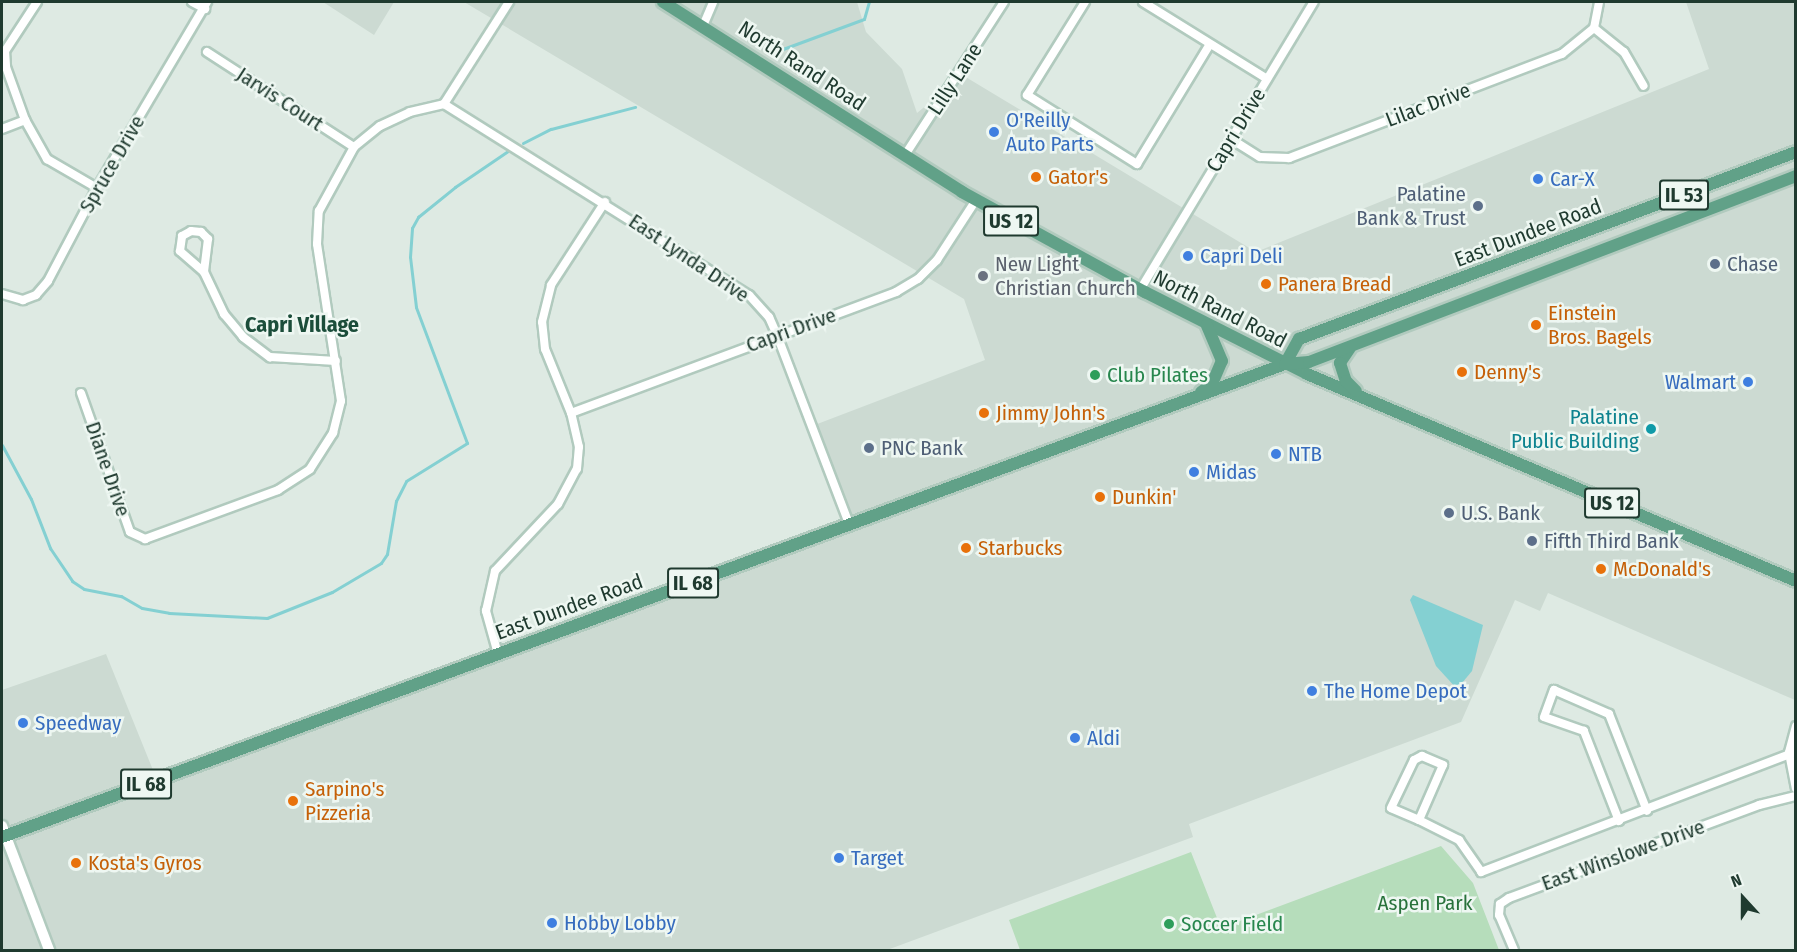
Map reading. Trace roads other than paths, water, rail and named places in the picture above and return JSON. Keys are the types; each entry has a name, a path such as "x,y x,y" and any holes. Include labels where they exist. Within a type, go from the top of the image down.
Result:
{"main road":[{"name":"North Rand Road","path":"663,2 976,200 1206,324 1285,364 1796,581"},
{"name":"East Dundee Road","path":"1285,364 1299,339 1796,152"},
{"name":"East Dundee Road","path":"3,833 850,526 1285,364 1309,362 1353,346 1796,176"},
{"path":"1192,398 1212,384 1222,362 1206,324"},
{"path":"1353,346 1340,363 1346,381 1361,396"},
{"path":"3,833 49,951"}],"street":[{"path":"37,2 4,51 6,67 25,120 46,159 97,188"},
{"path":"192,2 206,5"},
{"path":"354,147 380,126 410,112 444,104 509,2"},
{"path":"703,26 713,2"},
{"name":"Lilly Lane","path":"905,155 1001,2"},
{"path":"1085,2 1026,95 1137,164 1210,44"},
{"path":"1143,2 1267,79"},
{"name":"Capri Drive","path":"1140,290 1314,2"},
{"path":"1599,2 1594,28 1624,52 1644,86"},
{"name":"Spruce Drive","path":"2,294 23,300 36,295 48,282 97,188 206,5"},
{"name":"Lilac Drive","path":"1231,139 1260,157 1289,158 1562,54 1594,28"},
{"name":"Jarvis Court","path":"207,52 354,147"},
{"name":"East Lynda Drive","path":"444,104 605,202 749,295 769,317 777,335 850,526"},
{"path":"2,129 25,120"},
{"name":"Diane Drive","path":"81,393 130,531 145,539 278,490 310,469 333,433 342,401 317,244 319,211 354,147"},
{"name":"Capri Drive","path":"571,413 896,292 918,279 938,260 976,200"},
{"path":"498,654 486,611 488,591 495,571 513,547 568,491 577,469 579,447 571,413 545,349 542,321 551,285 605,202"},
{"path":"204,272 208,239 196,231 186,233 180,241 180,251 204,272 224,314 243,337 270,357 336,361"},
{"name":"East Winslowe Drive","path":"1619,820 1584,731 1544,717 1554,690 1609,714 1647,811"},
{"path":"1796,726 1792,753 1796,788"},
{"name":"East Winslowe Drive","path":"1419,820 1459,840 1481,872 1647,811 1792,753"},
{"path":"1422,756 1443,765 1419,820 1396,812 1392,802 1414,760 1422,756"},
{"name":"East Winslowe Drive","path":"1514,951 1499,915 1500,904 1509,898 1759,805 1796,796"}],"water":[{"path":"1413,595 1483,625 1472,671 1457,689 1436,666 1410,600"}],"waterway":[{"path":"772,53 864,19 869,2"},
{"path":"523,143 551,129 635,107"},
{"path":"2,445 31,499 50,548 72,581 84,589 121,596 142,608 169,613 267,618 332,592 381,563 387,554 396,501 406,481 467,443 416,307 410,257 412,228 418,217 455,187 508,151"}],"place":[{"name":"O'Reilly Auto Parts","path":"994,132"},
{"name":"Gator's","path":"1036,177"},
{"name":"Car-X","path":"1538,179"},
{"name":"Palatine Bank & Trust","path":"1478,206"},
{"name":"Capri Deli","path":"1188,256"},
{"name":"Chase","path":"1715,264"},
{"name":"New Light Christian Church","path":"983,276"},
{"name":"Panera Bread","path":"1266,284"},
{"name":"Einstein Bros. Bagels","path":"1536,325"},
{"name":"Denny's","path":"1462,372"},
{"name":"Club Pilates","path":"1095,375"},
{"name":"Walmart","path":"1748,382"},
{"name":"Jimmy John's","path":"984,413"},
{"name":"Palatine Public Building","path":"1651,429"},
{"name":"PNC Bank","path":"869,448"},
{"name":"NTB","path":"1276,454"},
{"name":"Midas","path":"1194,472"},
{"name":"Dunkin'","path":"1100,497"},
{"name":"U.S. Bank","path":"1449,513"},
{"name":"Fifth Third Bank","path":"1532,541"},
{"name":"Starbucks","path":"966,548"},
{"name":"McDonald's","path":"1601,569"},
{"name":"The Home Depot","path":"1312,691"},
{"name":"Speedway","path":"23,723"},
{"name":"Aldi","path":"1075,738"},
{"name":"Sarpino's Pizzeria","path":"293,801"},
{"name":"Target","path":"839,858"},
{"name":"Kosta's Gyros","path":"76,863"},
{"name":"Hobby Lobby","path":"552,923"},
{"name":"Soccer Field","path":"1169,924"}],"district":[{"name":"Capri Village","path":"302,325"}],"park label":[{"name":"Aspen Park","path":"1425,903"}]}
